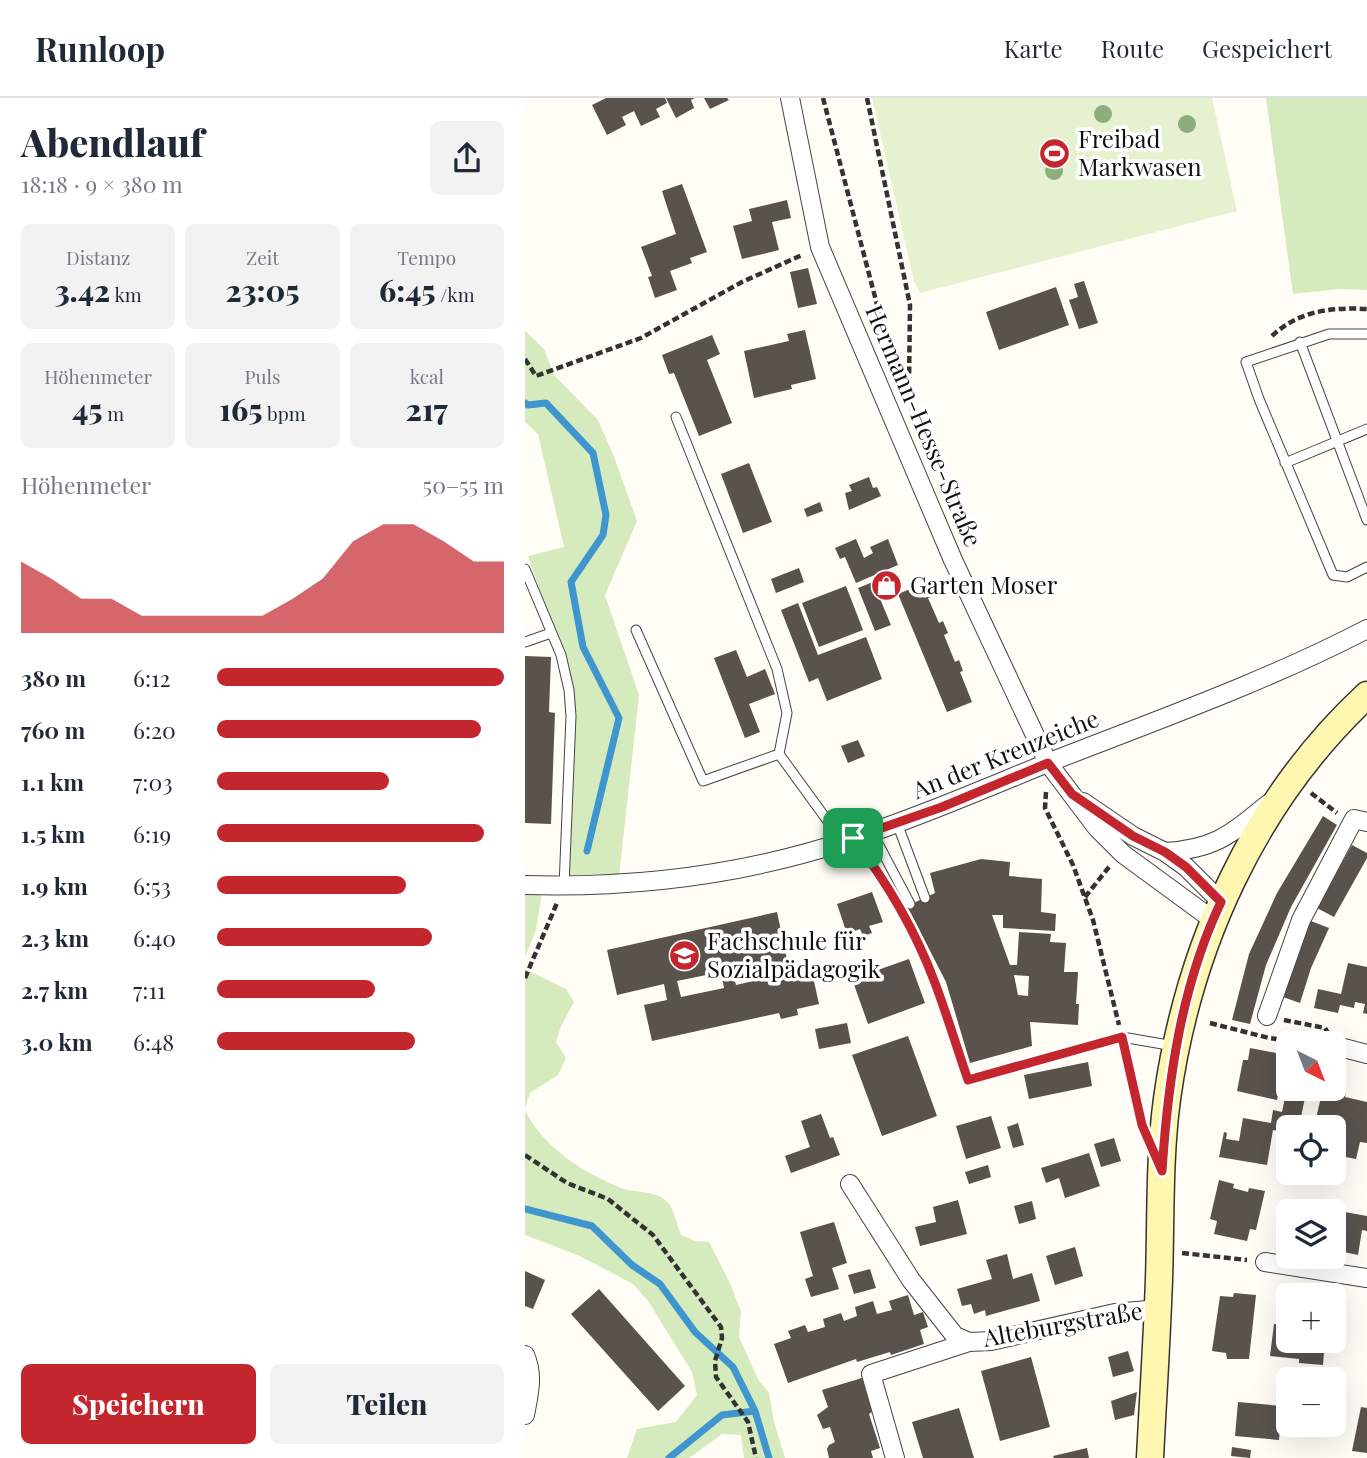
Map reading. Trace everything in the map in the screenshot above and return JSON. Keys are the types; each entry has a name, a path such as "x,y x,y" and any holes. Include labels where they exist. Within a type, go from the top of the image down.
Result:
{"main road":[{"name":"Alteburgstraße","path":"1150,1458 1165,1125 1176,1046 1190,988 1217,911 1237,869 1292,778 1367,695"}],"street":[{"name":"Hermann-Hesse-Straße","path":"790,98 820,247 953,560 1048,763 1097,828 1123,853 1217,911"},
{"name":"An der Kreuzeiche","path":"525,886 639,883 701,875 784,858 843,842 1023,775 1229,692 1367,629"},
{"path":"1165,852 1192,850 1225,837 1268,804 1292,778"},
{"name":"Hermann-Hesse-Straße","path":"1072,794 1133,836 1165,852 1186,867 1217,911"},
{"path":"1267,1016 1301,920 1359,823"},
{"path":"1346,1049 1367,1054"},
{"name":"Alteburgstraße","path":"850,1184 911,1280 955,1336 969,1342"},
{"path":"1265,1262 1367,1278"},
{"name":"Alteburgstraße","path":"895,1458 871,1374 969,1342 991,1341 1115,1312 1158,1309"},
{"path":"525,1355 530,1388 525,1415"}],"lane":[{"path":"1367,334 1329,334 1246,362 1333,575 1347,577 1367,568"},
{"path":"1300,342 1367,520"},
{"path":"676,417 777,669 787,713 779,754 843,842"},
{"path":"1285,463 1367,429"},
{"path":"525,569 561,655 569,690 571,716 564,886"},
{"path":"636,630 703,781 779,754"},
{"path":"525,642 551,633"},
{"path":"897,823 925,898"},
{"path":"872,832 910,904"},
{"path":"968,1080 1122,1037 1176,1046"}],"path":[{"path":"823,98 880,316 859,336"},
{"path":"867,98 910,305 909,384 912,410"},
{"path":"525,359 536,376 641,338 742,282 820,247"},
{"path":"1048,763 1045,808 1073,864 1085,897 1105,966 1142,1125"},
{"path":"1292,778 1359,823"},
{"path":"525,978 564,886"},
{"path":"900,912 934,981 968,1080"},
{"path":"1267,1016 1325,1028 1327,1031"},
{"path":"525,1156 568,1183 608,1199 653,1235 721,1327 722,1338 715,1361 716,1377 748,1422 757,1458"},
{"path":"1160,1251 1265,1262"}],"green space":[{"name":"Freibad Markwasen","path":"872,98 1212,98 1237,211 920,293 914,281"},
{"path":"1266,98 1367,98 1367,290 1339,289 1293,294"},
{"path":"525,331 544,349 554,375 598,420 637,521 605,595 639,695 619,877 566,877 572,823 573,701 528,556 564,547 538,434 525,422"},
{"path":"525,886 543,886 536,930 525,957"},
{"path":"525,969 566,989 574,1002 556,1042 566,1058 558,1075 530,1093 525,1108"},
{"path":"525,1110 541,1135 578,1166 625,1189 659,1196 673,1211 681,1235 695,1241 709,1242 741,1312 739,1337 758,1379 769,1393 785,1458 744,1458 741,1435 722,1434 689,1458 627,1458 637,1429 676,1422 697,1395 692,1372 648,1301 633,1284 580,1256 525,1235"}],"building":[{"path":"606,98 665,98 667,103 656,109 660,117 641,126 634,111 622,117 626,125 607,135 592,105"},
{"path":"666,98 695,98 691,100 694,108 676,118"},
{"path":"704,98 727,98 729,100 710,109"},
{"path":"682,184 707,252 690,258 692,263 670,271 677,290 655,298 648,277 652,276 641,247 676,234 662,191"},
{"path":"787,200 791,218 772,222 779,250 742,259 733,226 752,221 749,209"},
{"path":"808,268 817,304 798,308 790,272"},
{"path":"1084,281 1098,323 1079,329 1069,300 1078,297 1074,284"},
{"path":"1056,287 1069,325 999,350 986,312"},
{"path":"805,330 816,379 791,385 792,389 754,398 744,351 789,341 787,334"},
{"path":"712,335 720,354 707,360 732,423 699,436 674,373 669,374 662,355"},
{"path":"749,463 772,522 743,533 721,474"},
{"path":"869,477 873,488 877,487 881,496 849,510 845,493 852,491 849,485"},
{"path":"820,502 823,511 807,517 804,509"},
{"path":"856,539 864,558 873,553 870,547 888,539 898,565 856,583 845,557 840,559 835,548"},
{"path":"799,568 804,582 776,593 771,579"},
{"path":"873,582 891,625 875,631 858,588"},
{"path":"922,584 924,587 928,585 933,597 928,598 939,623 943,621 948,633 944,635 955,662 959,660 963,671 960,672 972,702 947,712 898,594"},
{"path":"846,586 863,630 819,647 802,603"},
{"path":"798,603 818,655 866,637 882,679 827,701 818,678 809,682 781,610"},
{"path":"736,650 747,677 765,669 775,694 749,704 760,732 745,738 714,658"},
{"path":"525,656 551,657 549,712 555,713 551,824 525,823"},
{"path":"858,740 865,756 848,763 841,746"},
{"path":"1323,816 1337,825 1291,907 1266,965 1250,1024 1232,1020 1249,954 1277,893"},
{"path":"1352,845 1367,853 1367,858 1334,917 1317,908"},
{"path":"981,859 1010,862 1009,876 1042,879 1041,912 1056,914 1055,931 1003,928 1003,915 992,915 1010,965 1017,965 1019,932 1051,934 1050,942 1066,943 1064,972 1078,972 1078,1025 1030,1022 1032,1046 970,1063 946,982 907,906 935,893 930,873","holes":["1014,975 1029,976 1028,996 1018,995"]},
{"path":"872,892 883,922 869,926 872,933 863,936 860,929 847,934 837,904"},
{"path":"777,912 790,973 811,968 819,1004 797,1009 798,1015 781,1019 779,1013 652,1041 644,1005 667,1000 664,984 617,995 607,950","holes":["767,962 770,977 736,985 732,970","721,972 724,988 681,997 677,981"]},
{"path":"1311,921 1329,928 1311,968 1300,1003 1283,997 1294,959"},
{"path":"909,959 925,1003 868,1024 852,979"},
{"path":"1348,963 1367,967 1367,1014 1363,1013 1365,1004 1355,1002 1354,1008 1340,1005 1338,1013 1314,1008 1318,989 1341,994"},
{"path":"847,1023 851,1043 819,1049 815,1029"},
{"path":"908,1036 937,1116 882,1136 852,1055"},
{"path":"1250,1048 1276,1053 1276,1100 1237,1091 1243,1060 1248,1060"},
{"path":"1088,1062 1092,1086 1029,1099 1024,1075"},
{"path":"1346,1097 1367,1102 1367,1143 1360,1142 1356,1159 1346,1157 1346,1115 1317,1115 1320,1101 1346,1101"},
{"path":"1284,1101 1304,1101 1301,1115 1276,1115 1276,1131 1273,1130 1267,1165 1219,1157 1224,1132 1227,1133 1226,1139 1239,1141 1243,1118 1271,1123 1273,1110 1282,1112"},
{"path":"821,1114 840,1155 791,1173 785,1156 810,1147 801,1121"},
{"path":"991,1116 1001,1148 966,1159 956,1126"},
{"path":"1018,1123 1024,1145 1013,1148 1007,1127"},
{"path":"1114,1138 1121,1161 1101,1167 1094,1144"},
{"path":"1089,1153 1100,1186 1065,1198 1059,1178 1046,1183 1041,1168"},
{"path":"988,1165 991,1177 969,1184 965,1172"},
{"path":"1219,1180 1248,1192 1249,1188 1265,1191 1256,1230 1250,1229 1247,1241 1214,1234 1217,1221 1210,1219"},
{"path":"958,1200 967,1234 920,1246 915,1227 936,1222 933,1207"},
{"path":"1032,1201 1036,1219 1019,1224 1014,1206"},
{"path":"1346,1212 1367,1216 1367,1231 1362,1230 1358,1255 1346,1252"},
{"path":"834,1222 847,1263 832,1268 839,1289 811,1297 805,1279 813,1276 800,1232"},
{"path":"1075,1247 1083,1276 1055,1285 1046,1256"},
{"path":"1007,1254 1013,1279 1032,1273 1040,1301 986,1316 985,1310 974,1314 971,1304 962,1306 957,1289 992,1279 986,1260"},
{"path":"870,1269 876,1288 854,1294 848,1275"},
{"path":"525,1271 545,1280 533,1309 525,1306"},
{"path":"599,1289 685,1386 658,1411 571,1314"},
{"path":"1234,1293 1256,1295 1249,1359 1227,1359 1226,1353 1212,1351 1220,1296 1233,1297"},
{"path":"908,1295 914,1315 923,1312 928,1327 920,1330 924,1344 891,1355 890,1352 857,1362 856,1359 788,1383 774,1344 791,1338 788,1331 805,1325 808,1332 825,1327 823,1319 841,1313 844,1321 857,1316 855,1307 873,1301 877,1314 892,1310 889,1301"},
{"path":"1274,1324 1276,1353 1324,1353 1323,1365 1270,1356"},
{"path":"1128,1351 1134,1371 1113,1377 1108,1357"},
{"path":"1031,1357 1050,1427 1000,1441 981,1371"},
{"path":"862,1378 872,1412 869,1414 880,1448 871,1451 873,1458 829,1458 827,1449 835,1442 830,1427 823,1429 817,1415 828,1407 822,1390"},
{"path":"1137,1392 1134,1415 1115,1420 1111,1401"},
{"path":"1238,1402 1276,1405 1276,1437 1279,1437 1279,1440 1235,1436"},
{"path":"1361,1407 1367,1408 1367,1453 1352,1451"},
{"path":"959,1408 974,1458 923,1458 912,1422"},
{"path":"1232,1447 1251,1450 1250,1458 1231,1456"},
{"path":"1087,1448 1089,1458 1053,1456"}],"waterway":[{"path":"525,403 546,403 593,453 606,515 603,535 571,582 583,647 619,718 587,851"},
{"path":"525,1209 592,1226 632,1265 660,1284 695,1332 733,1367 755,1411 769,1458"},
{"path":"669,1458 722,1415 755,1411"}],"place":[{"name":"Freibad Markwasen","path":"1055,154"},
{"name":"Garten Moser","path":"887,586"},
{"name":"Fachschule für Sozialpädagogik","path":"684,956"}],"route":[{"path":"1048,763 1072,794 1133,836 1165,852 1186,867 1221,902 1182,1018 1167,1101 1162,1171 1142,1125 1122,1037 968,1080 934,981 907,924 873,864 853,838 942,807 1048,763"}]}
